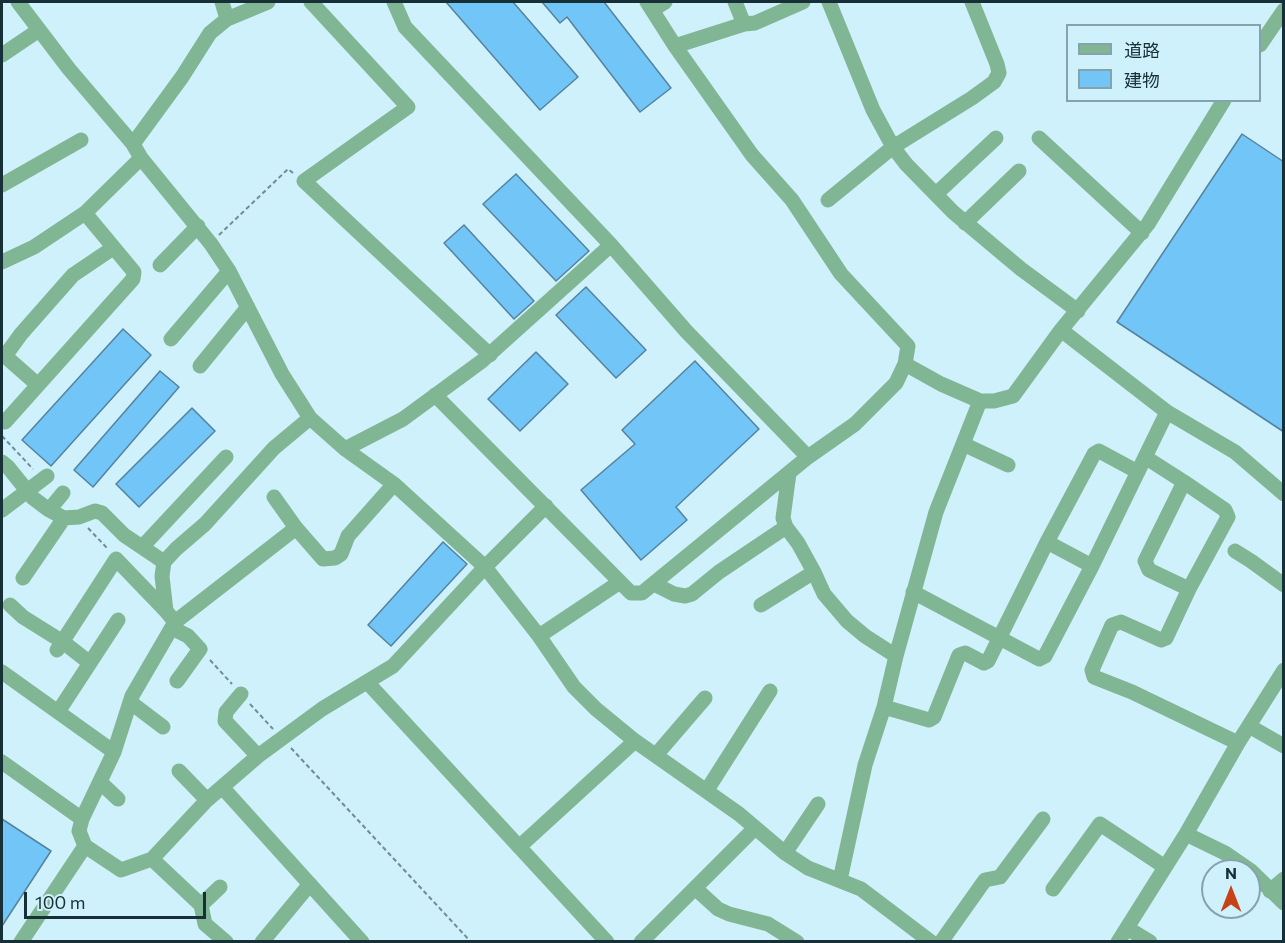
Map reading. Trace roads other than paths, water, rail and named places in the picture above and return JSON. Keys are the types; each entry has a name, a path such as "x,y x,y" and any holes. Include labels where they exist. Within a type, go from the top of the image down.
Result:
{"street":[{"path":"18,2 69,69 133,144 141,158 211,244 229,271 282,374 310,418 345,449 394,484 485,567 539,636 574,687 596,709 634,741 707,790 785,853 808,868 861,889 875,898 920,939"},
{"path":"222,2 227,19"},
{"path":"133,144 176,86 210,33 227,19 268,2"},
{"path":"311,2 408,107 304,182 490,354"},
{"path":"394,2 405,27 611,246 686,331 808,457"},
{"path":"735,2 744,24"},
{"path":"675,45 744,24 755,23 803,2"},
{"path":"829,2 873,110 893,147 965,223 1021,269 1078,311"},
{"path":"828,200 893,147 994,82 999,73 998,64 972,2"},
{"path":"435,395 631,593 642,593 808,457 855,424 896,383 905,364 908,346 841,274 792,200 752,155 675,45 655,4"},
{"path":"1261,44 1284,10"},
{"path":"2,55 39,30"},
{"path":"905,364 940,384 980,401 993,401 1013,396 1061,330 1142,233 1223,102"},
{"path":"936,194 996,138"},
{"path":"1039,138 1098,192 1110,206 1142,233"},
{"path":"2,186 81,140"},
{"path":"2,262 34,247 85,213 141,158"},
{"path":"965,223 1019,171"},
{"path":"5,422 133,279 134,272 85,213"},
{"path":"160,265 198,226"},
{"path":"345,449 403,419 490,354 611,246"},
{"path":"38,385 3,358 29,315 73,275 113,248"},
{"path":"171,339 183,315 229,271"},
{"path":"200,366 248,307"},
{"path":"1061,330 1167,412 1234,453 1284,494"},
{"path":"840,880 863,776 884,707 936,512 980,401"},
{"path":"913,592 1039,659 1045,656 1167,412"},
{"path":"171,620 162,576 164,562 205,524 274,448 310,418"},
{"path":"963,444 1008,465"},
{"path":"884,707 929,720 934,717 959,655 965,653 984,663 988,661 1094,454 1099,452 1138,472"},
{"path":"143,546 226,457"},
{"path":"1145,457 1224,510 1228,517 1189,589 1166,638 1161,640 1121,622 1112,625 1092,670 1094,676 1238,743"},
{"path":"2,462 33,498 49,510 64,518 79,517 87,510 102,513 124,535 164,562"},
{"path":"789,473 783,518 824,594 847,621 896,656"},
{"path":"2,510 46,476"},
{"path":"1184,482 1145,561 1149,570 1189,589"},
{"path":"274,497 296,528 324,559 335,558 340,554 348,536 394,484"},
{"path":"49,510 63,493"},
{"path":"296,528 171,620 130,702 114,752 82,819 79,831 85,846 121,870 152,859 207,800 258,756 322,710 393,666 485,567 546,506"},
{"path":"26,567 64,518"},
{"path":"654,584 674,594 685,596 692,594 719,572 786,527"},
{"path":"1047,542 1092,566"},
{"path":"1234,551 1284,585"},
{"path":"60,646 116,560 200,649 177,681"},
{"path":"761,605 814,572"},
{"path":"539,636 620,582"},
{"path":"10,605 60,646 90,663"},
{"path":"58,712 118,620"},
{"path":"1118,942 1284,670"},
{"path":"2,672 114,752"},
{"path":"367,682 607,942"},
{"path":"707,790 737,730 770,691"},
{"path":"241,694 226,712 225,721 258,756"},
{"path":"130,702 163,727"},
{"path":"656,755 704,705"},
{"path":"1249,726 1284,746"},
{"path":"519,847 634,741"},
{"path":"2,762 82,819"},
{"path":"179,771 207,800"},
{"path":"100,783 118,799"},
{"path":"222,787 362,942"},
{"path":"785,853 813,823 818,804"},
{"path":"941,942 978,878 985,880 1000,877 1025,833 1043,819"},
{"path":"1053,889 1063,865 1100,824 1165,867"},
{"path":"641,942 755,828"},
{"path":"1186,834 1225,853 1251,872 1284,903"},
{"path":"21,942 85,846"},
{"path":"152,859 201,905 205,924 226,942"},
{"path":"1270,891 1284,879"},
{"path":"262,942 310,884"},
{"path":"201,905 220,887"},
{"path":"696,889 718,909 768,924 797,942"},
{"path":"1126,927 1150,942"}]}
